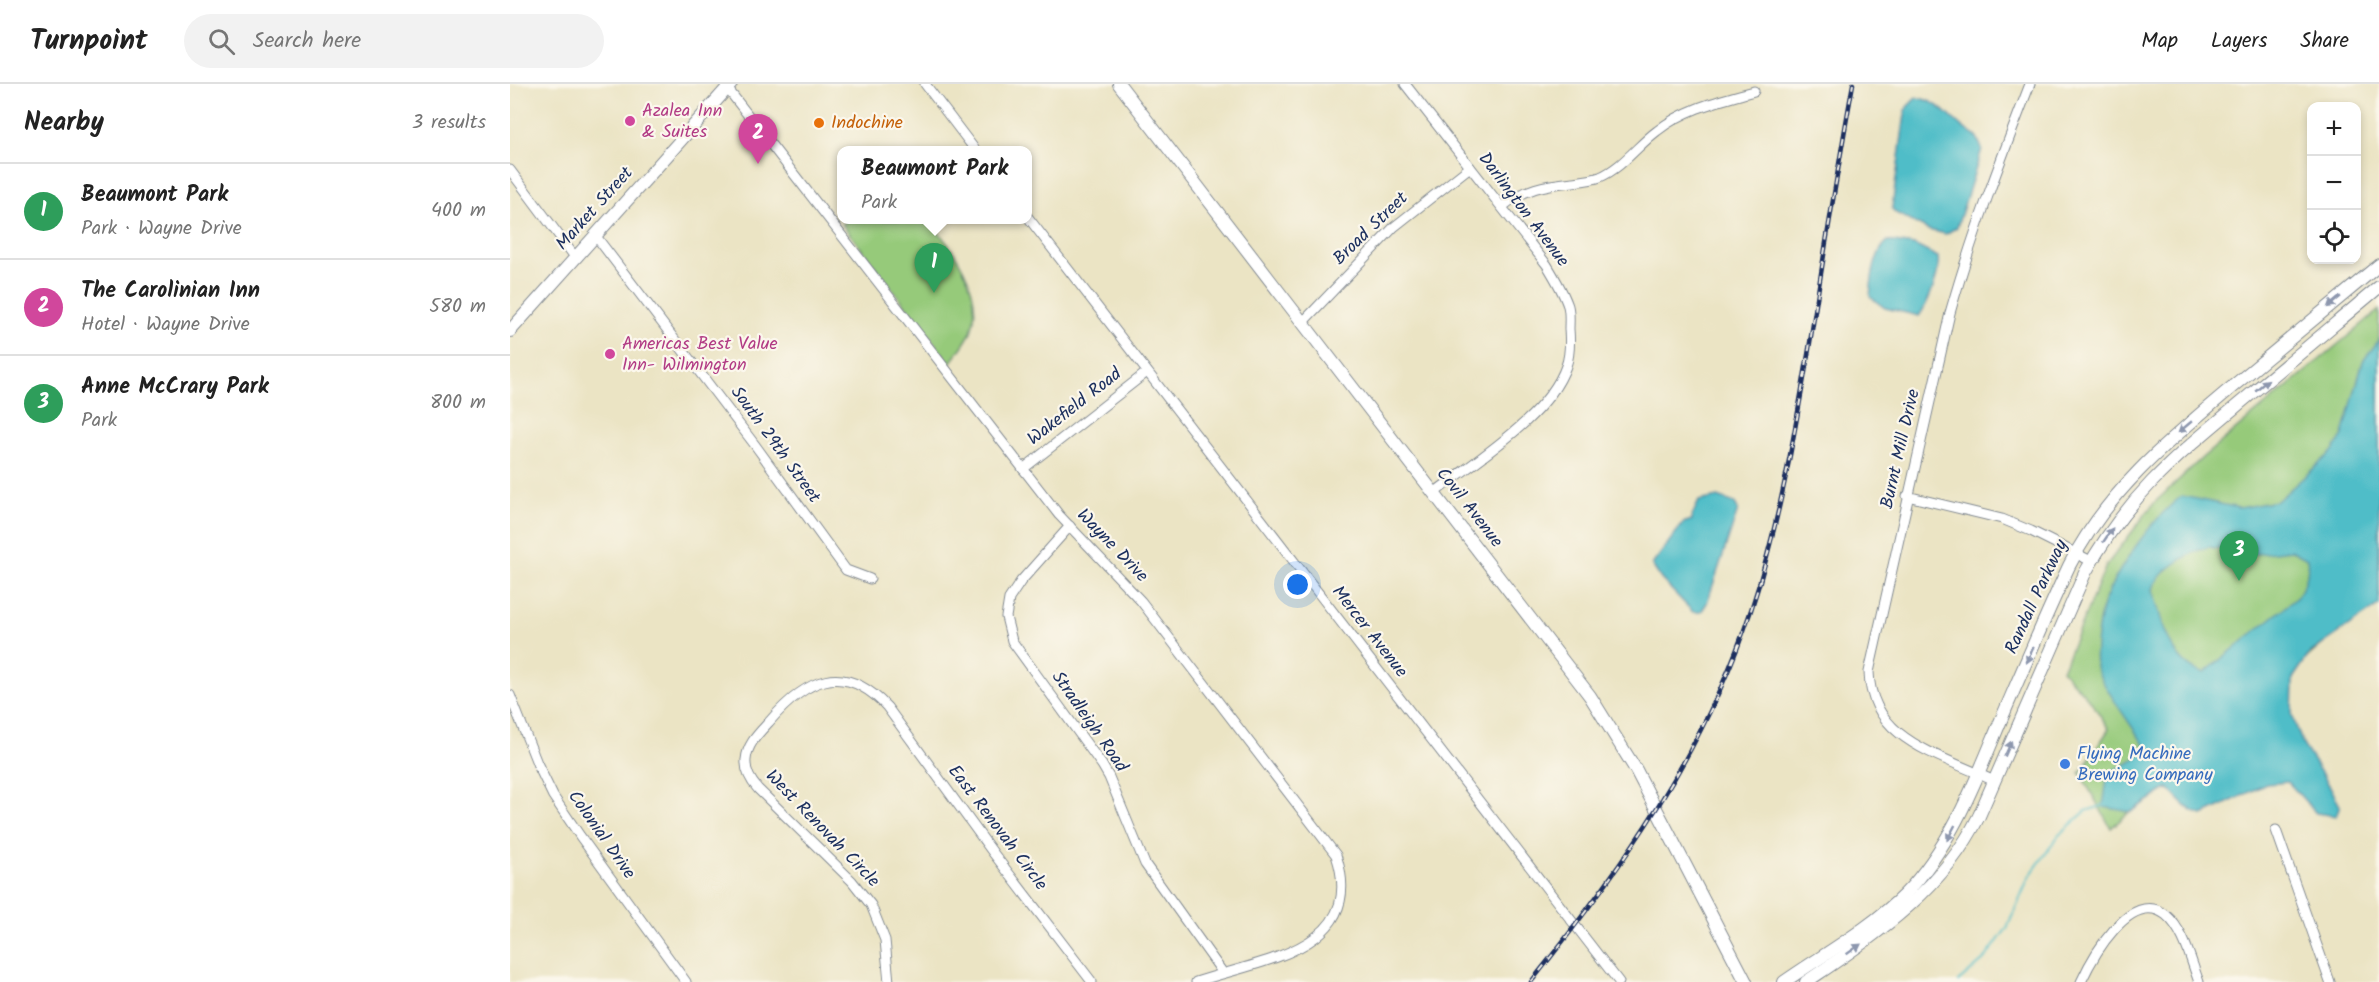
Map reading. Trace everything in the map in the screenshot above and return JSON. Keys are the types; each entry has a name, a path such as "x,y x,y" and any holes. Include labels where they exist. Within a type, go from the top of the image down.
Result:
{"main road":[{"name":"Covil Avenue","path":"1119,84 1548,640 1602,715 1630,760 1746,982"},
{"name":"Market Street","path":"510,331 729,86"},
{"name":"Randall Parkway","path":"1784,982 1875,920 1910,888 1947,840 1979,773 2075,554 2107,505 2156,452 2379,265"},
{"name":"Randall Parkway","path":"1806,982 1892,922 1927,890 1958,853 1973,828 2091,561 2126,510 2162,469 2379,287"}],"street":[{"path":"925,84 973,146"},
{"name":"Darlington Avenue","path":"1405,84 1547,265 1562,290 1569,309 1570,339 1567,364 1558,384 1540,408 1434,493"},
{"name":"Burnt Mill Drive","path":"1994,781 1925,751 1906,739 1881,713 1871,692 1870,660 1940,356 1965,262 2030,84"},
{"name":"Wayne Drive","path":"729,86 1023,469 1070,526 1141,601 1328,842 1339,864 1342,881 1340,903 1323,933 1296,951 1197,982"},
{"path":"1502,207 1518,194 1538,187 1601,177 1622,163 1658,130 1681,115 1707,104 1754,91"},
{"name":"Broad Street","path":"1303,322 1394,227 1470,167"},
{"path":"510,170 575,257"},
{"name":"Mercer Avenue","path":"1032,222 1619,982"},
{"name":"South 29th Street","path":"595,235 755,444 846,570 870,579"},
{"name":"Wakefield Road","path":"1023,469 1147,372"},
{"path":"1907,496 2002,519 2091,561"},
{"name":"Stradleigh Road","path":"1070,526 1011,595 1006,617 1010,635 1023,658 1106,771 1145,864 1223,973"},
{"name":"West Renovah Circle","path":"875,695 858,684 844,679 818,682 803,688 782,707 751,743 746,766 749,776 758,789 852,881 871,905 884,933 889,982"},
{"name":"Colonial Drive","path":"510,695 553,796 686,982"},
{"name":"East Renovah Circle","path":"875,695 887,707 994,854 1092,982"},
{"path":"2276,830 2330,982"},
{"path":"2081,982 2096,952 2118,925 2133,914 2147,909 2161,912 2174,925 2199,982"}],"green space":[{"path":"842,224 931,224 947,243 970,284 975,314 968,337 950,363"},
{"path":"2379,310 2379,595 2111,828 2080,773 2109,729 2092,703 2062,670 2106,566 2154,503 2203,457"}],"water":[{"path":"1916,98 1941,108 1977,137 1982,149 1957,227 1946,234 1928,230 1894,212 1892,208 1905,114 1907,107"},
{"path":"1888,241 1914,245 1938,257 1938,271 1933,288 1919,316 1885,308 1870,297 1876,259"},
{"path":"2379,340 2379,605 2310,653 2293,678 2292,715 2303,745 2340,806 2336,816 2316,813 2288,782 2266,784 2203,815 2188,808 2168,788 2131,812 2103,807 2108,773 2135,760 2146,747 2110,693 2096,666 2096,642 2102,608 2118,574 2148,530 2182,496 2239,508 2277,501 2332,452 2343,435 2363,361","holes":["2209,547 2256,554 2291,550 2307,559 2306,581 2301,590 2295,599 2204,673 2192,668 2175,651 2169,639 2153,590 2156,583 2176,563"]},
{"path":"1718,497 1735,503 1738,510 1707,603 1701,612 1693,612 1661,579 1652,565 1683,523 1692,520 1699,501"}],"waterway":[{"path":"1958,982 1984,960 2007,928 2029,877 2059,835 2086,811 2105,805"}],"railway":[{"path":"1531,982 1598,895 1658,806 1710,712 1751,610 1770,546 1791,448 1853,84"}],"place":[{"name":"Azalea Inn & Suites","path":"630,121"},
{"name":"Indochine","path":"819,123"},
{"name":"The Carolinian Inn","path":"758,164"},
{"name":"Beaumont Park","path":"934,293"},
{"name":"Americas Best Value Inn- Wilmington","path":"610,354"},
{"name":"Anne McCrary Park","path":"2239,581"},
{"name":"Flying Machine Brewing Company","path":"2065,764"}]}
